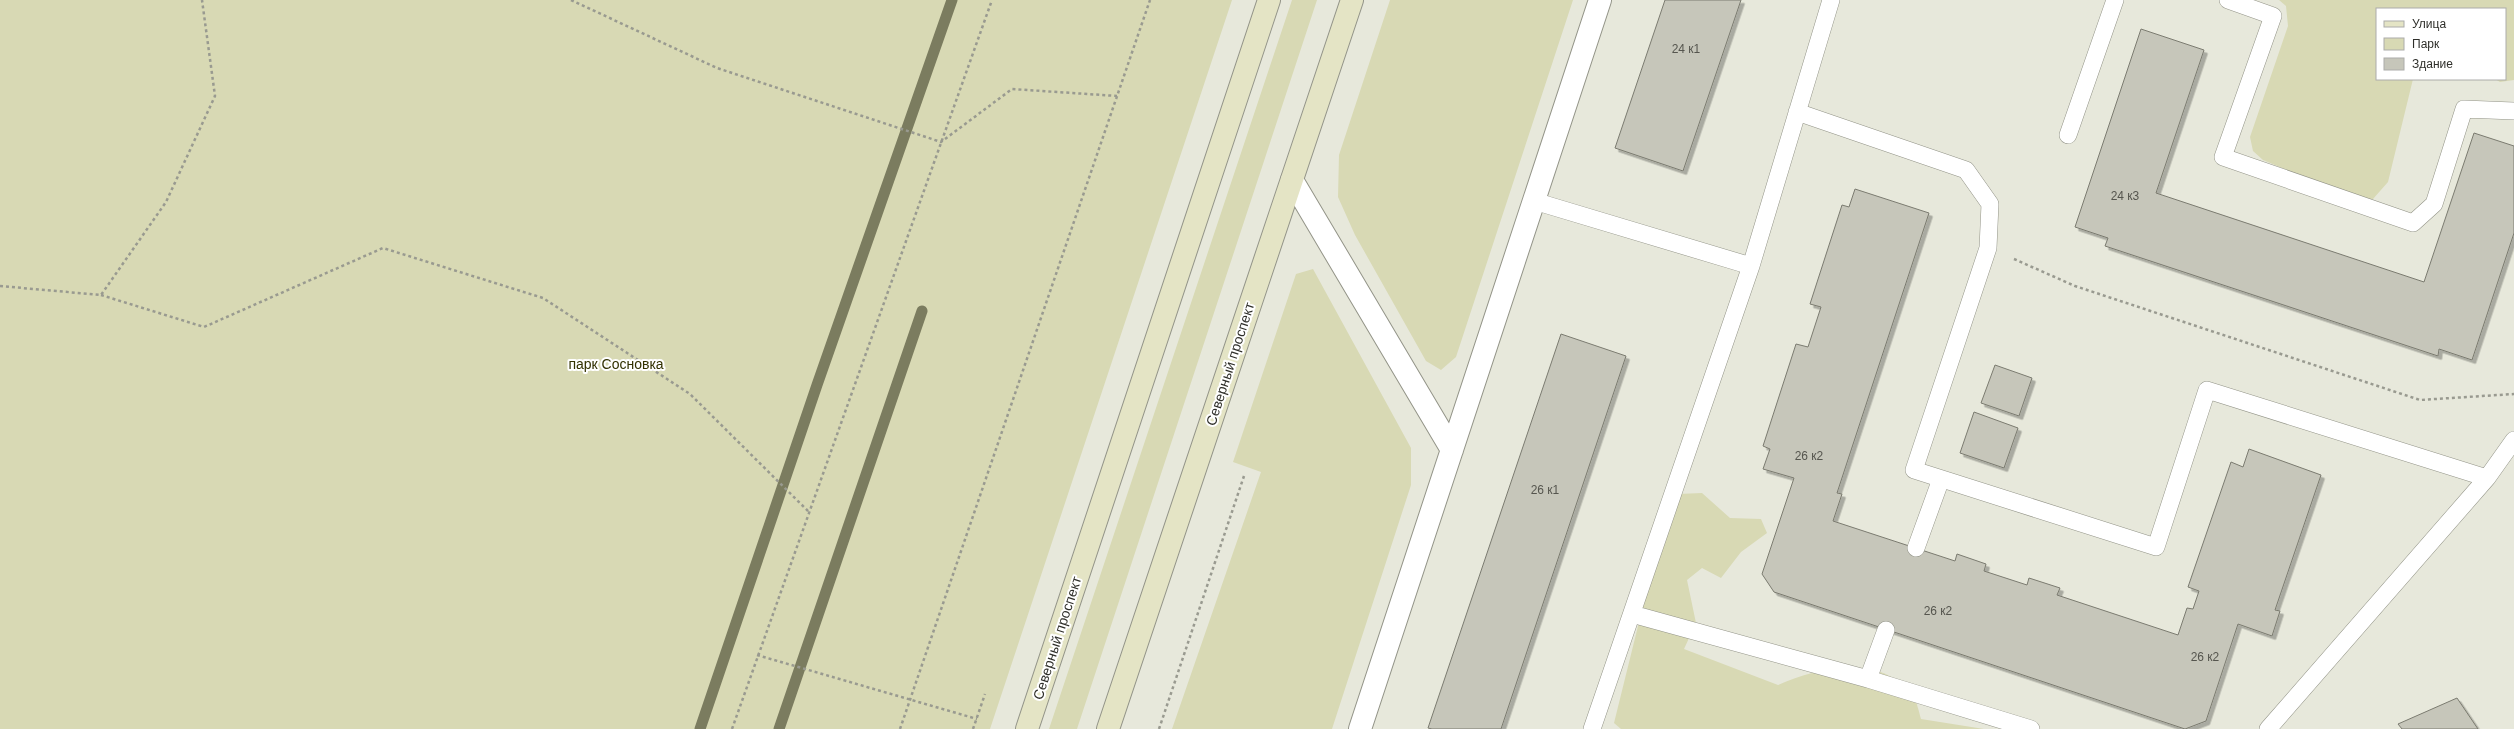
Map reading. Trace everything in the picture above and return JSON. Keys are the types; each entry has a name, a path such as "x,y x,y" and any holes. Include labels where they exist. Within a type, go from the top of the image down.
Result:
{"main road":[{"name":"Северный проспект","path":"1027,729 1269,0"},
{"name":"Северный проспект","path":"1108,729 1352,0"}],"street":[{"path":"1360,729 1600,0"},
{"path":"1292,180 1452,450"}],"lane":[{"path":"1592,729 1751,266 1831,0"},
{"path":"2068,135 2116,0"},
{"path":"2228,0 2272,16 2222,157 2413,223 2434,204 2464,109 2514,111"},
{"path":"1797,112 1966,170 1990,204 1988,248 1914,470 2156,547 2207,390 2487,478"},
{"path":"1534,201 1751,266"},
{"path":"2268,729 2487,478 2514,440"},
{"path":"1916,548 1942,479"},
{"path":"1632,614 1868,679 2030,729"},
{"path":"1868,679 1886,630"}],"path":[{"path":"101,296 166,202 216,96 202,0"},
{"path":"571,0 717,68 941,142"},
{"path":"732,729 757,655 992,0"},
{"path":"900,729 1150,0"},
{"path":"941,142 1012,89 1117,96"},
{"path":"0,286 101,296 204,327 382,248 542,298 690,394 809,512"},
{"path":"1988,248 2075,286 2420,400 2514,394"},
{"path":"1159,729 1244,476"},
{"path":"757,655 977,719"},
{"path":"973,729 985,694"}],"green space":[{"name":"парк Сосновка","path":"0,0 1232,0 990,729 0,729"},
{"path":"1292,0 1317,0 1077,729 1049,729"},
{"path":"1390,0 1573,0 1456,357 1441,370 1426,361 1355,235 1338,197 1339,155"},
{"path":"2279,0 2514,0 2514,80 2500,82 2497,80 2506,80 2506,8 2376,8 2376,80 2413,80 2388,182 2373,199 2356,199 2263,160 2253,151 2250,137 2288,26 2286,6"},
{"path":"1313,269 1411,448 1411,485 1332,729 1172,729 1261,472 1233,462 1296,274"},
{"path":"1702,493 1730,518 1761,519 1767,533 1741,552 1721,578 1702,568 1687,580 1696,623 1684,649 1778,685 1812,673 1831,669 1867,669 1884,674 1900,682 1913,696 1921,719 1984,729 1621,729 1614,723 1665,517 1678,494"}],"building":[{"path":"1665,0 1741,0 1683,171 1615,148"},
{"path":"2141,29 2204,50 2156,193 2424,282 2474,133 2514,146 2514,233 2472,360 2439,349 2438,356 2105,246 2108,238 2075,227"},
{"path":"1855,189 1929,213 1837,493 1842,494 1833,521 1955,561 1957,554 1986,564 1984,571 2027,585 2029,578 2060,588 2057,595 2178,635 2187,608 2193,609 2199,591 2188,587 2231,462 2243,467 2249,449 2321,475 2275,610 2280,611 2272,636 2238,624 2206,721 2185,729 1774,592 1762,574 1794,478 1763,469 1770,449 1763,446 1796,344 1808,347 1821,307 1810,304 1842,205 1849,207"},
{"path":"1561,334 1626,356 1501,729 1428,728"},
{"path":"1995,365 2032,378 2019,416 1981,403"},
{"path":"1974,412 2018,428 2004,468 1960,453"},
{"path":"2457,698 2478,729 2402,729 2398,724"}],"waterway":[{"path":"700,729 817,385 952,0"},
{"path":"779,729 922,311"}]}
